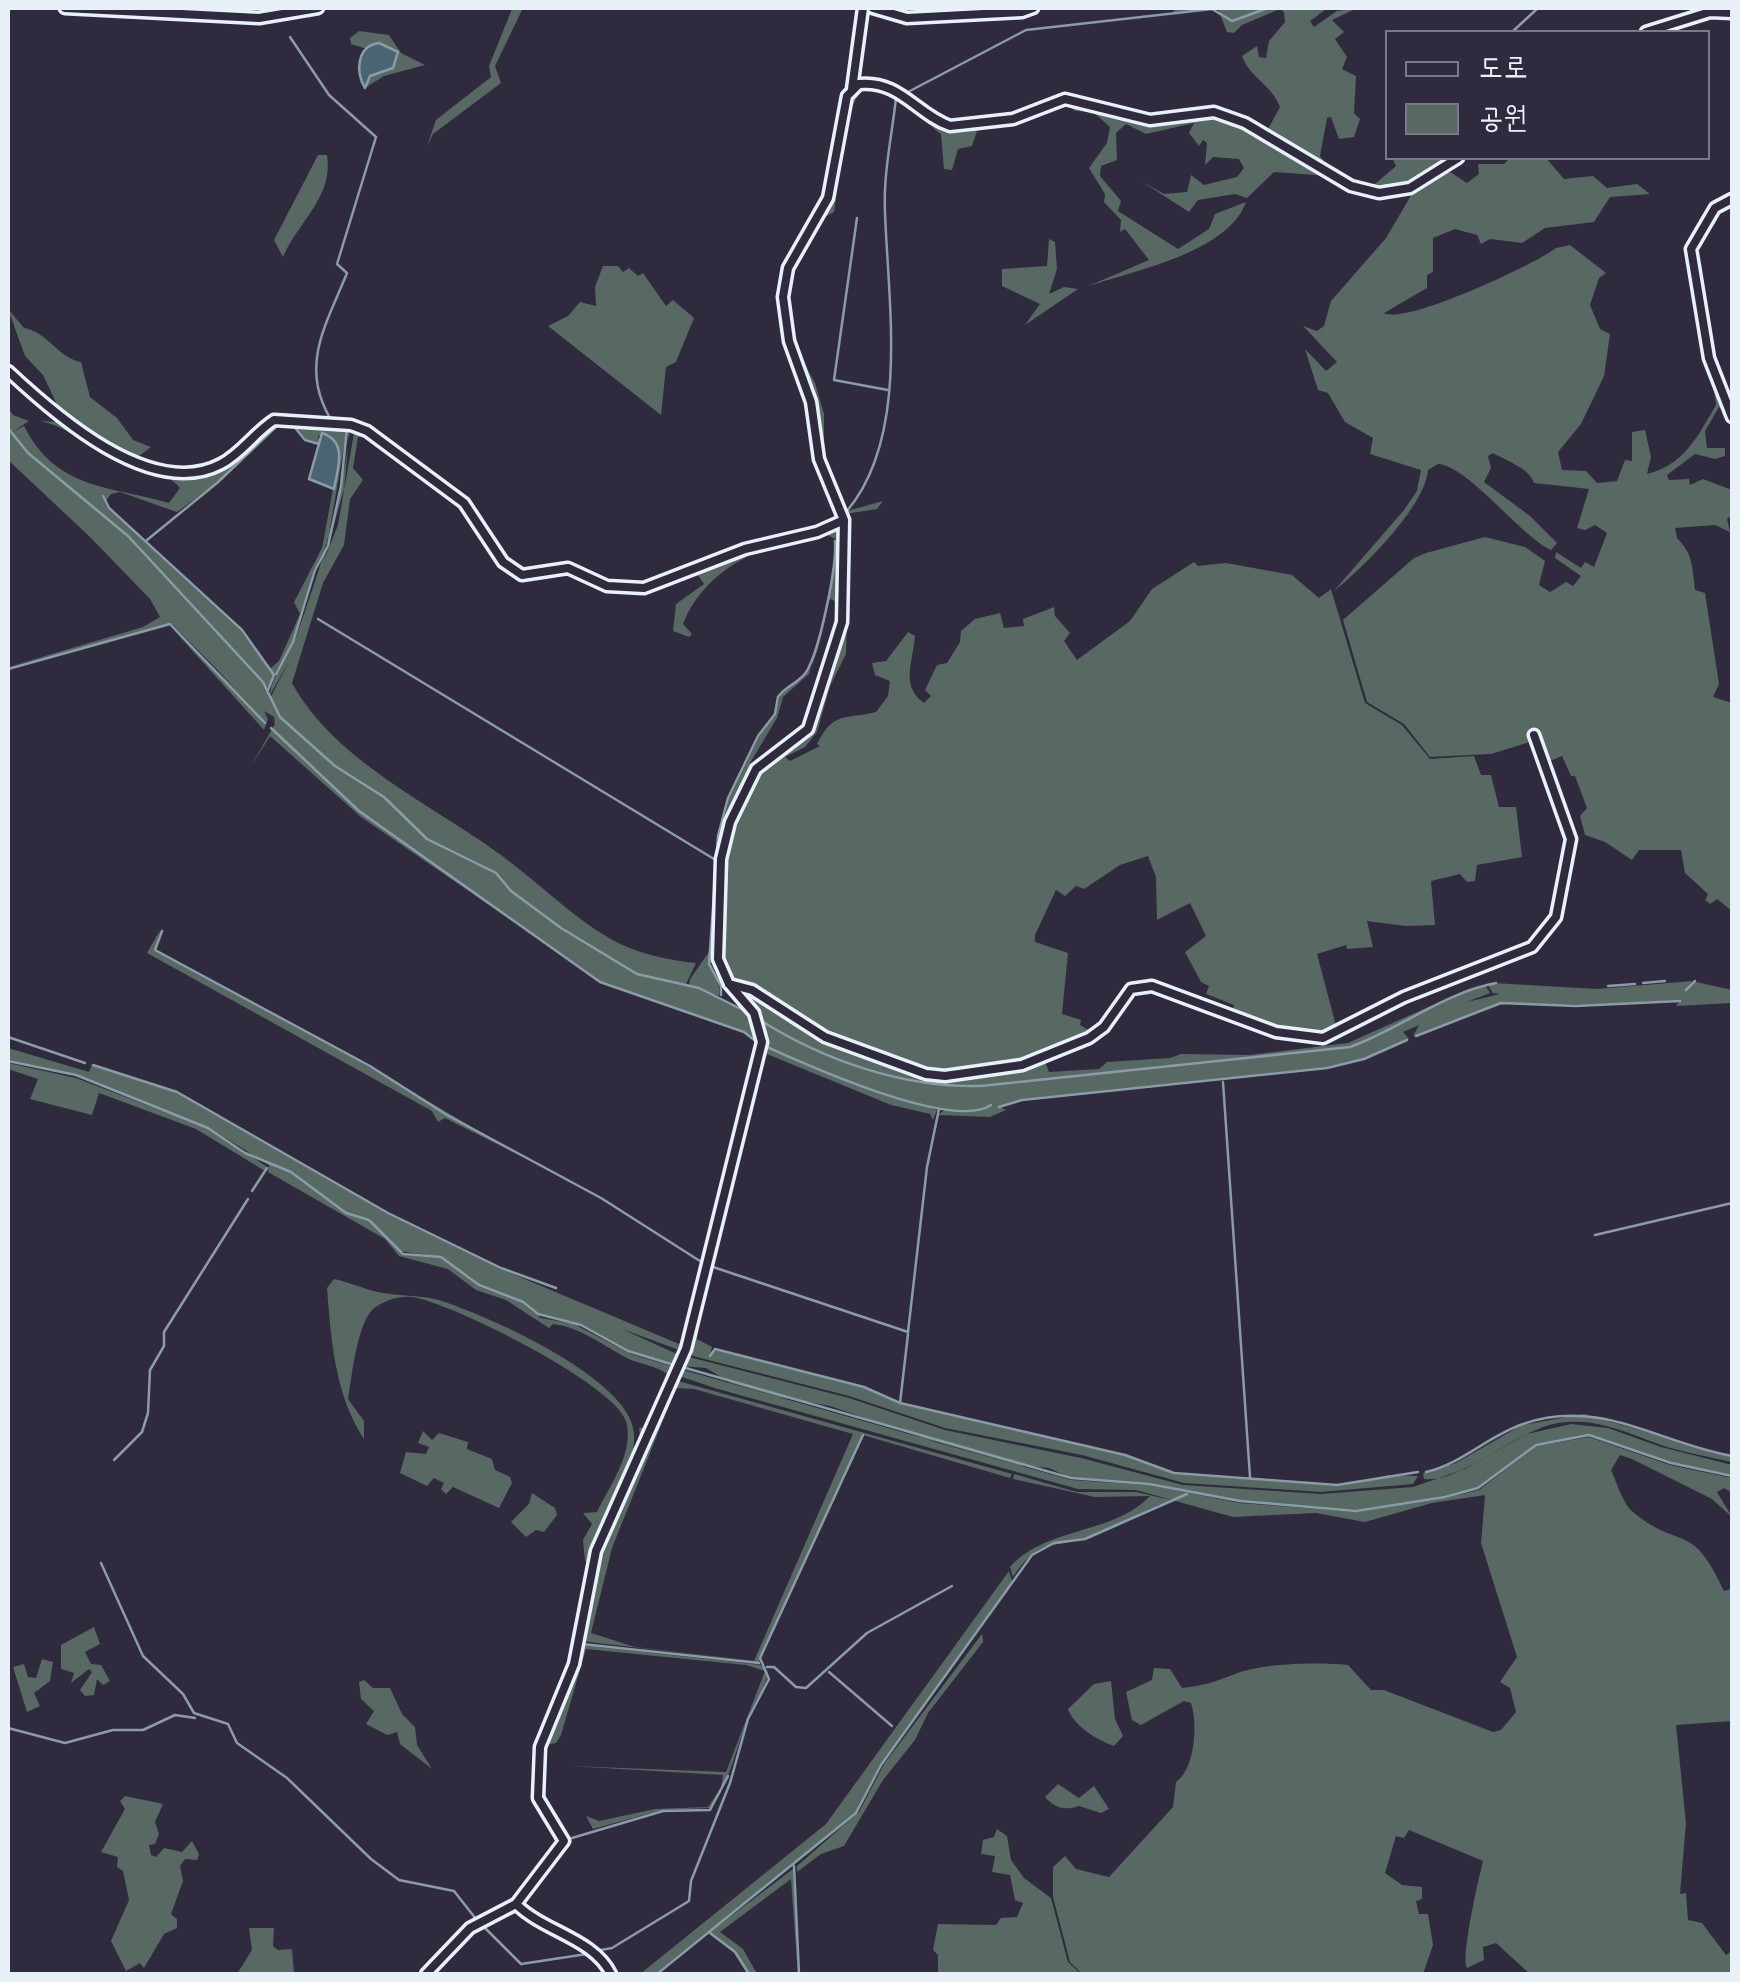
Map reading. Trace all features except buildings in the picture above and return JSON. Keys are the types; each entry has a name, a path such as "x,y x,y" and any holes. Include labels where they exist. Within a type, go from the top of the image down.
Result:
{"street":[{"path":"65,8 260,18 318,8"},
{"path":"426,1974 470,1928 516,1904 564,1841 538,1798 540,1748 574,1664 596,1551 682,1359 762,1042 754,1013 729,984 716,945 724,840 756,769 800,737 814,717 842,622 844,520 819,459 811,402 788,341 783,296 788,268 828,198 844,108 852,89 863,8"},
{"path":"874,8 906,18 1022,12 1033,8"},
{"path":"1652,30 1714,10 1732,13"},
{"path":"852,89 866,83 900,92 950,126 1013,118 1065,99 1150,120 1214,112 1245,123 1303,161 1364,191 1410,188 1455,160"},
{"path":"1732,199 1715,208 1691,250 1709,358 1732,417"},
{"path":"8,370 83,436 116,454 175,470 218,466 274,420 351,425 367,431 464,503 502,562 522,575 568,568 607,586 644,588 745,550 817,532 844,520"},
{"path":"729,984 752,990 825,1037 935,1075 1000,1070 1049,1056 1097,1034 1131,989 1152,986 1276,1032 1312,1038 1334,1036 1404,997 1521,953 1552,928 1571,839 1534,735"},
{"path":"516,1904 528,1916 594,1952 611,1974"}],"green space":[{"path":"523,8 495,66 501,83 433,134 427,146 436,120 491,77 489,66 512,9"},
{"path":"1173,8 1328,8 1310,21 1314,27 1337,11 1357,8 1332,20 1344,32 1335,39 1347,57 1342,69 1356,76 1354,113 1360,119 1354,137 1339,139 1331,117 1327,118 1320,156 1330,169 1262,131 1267,131 1280,107 1242,56 1257,46 1259,57 1266,58 1269,41 1285,22 1284,12 1280,9 1242,25 1234,33 1227,32 1218,9 1174,12"},
{"path":"359,31 389,35 401,53 425,65 384,76 365,88 370,76 393,68 398,52 379,43 367,49 351,44 350,38"},
{"path":"859,87 873,89 861,90 848,114 834,212 821,219 792,267 788,315 792,340 815,383 824,414 824,457 847,511 883,501 877,509 845,514 820,458 812,401 789,337 786,301 792,263 833,192 845,108"},
{"path":"874,89 899,93 937,123 961,129 1009,121 977,131 972,146 958,149 952,170 944,169 941,134 905,103"},
{"path":"1067,102 1149,122 1210,113 1239,122 1331,176 1274,172 1247,198 1235,194 1198,200 1189,212 1141,181 1164,194 1187,192 1191,175 1204,185 1237,177 1244,168 1239,159 1213,157 1205,165 1207,143 1203,140 1199,146 1189,133 1194,123 1146,134 1126,124 1116,133 1117,160 1101,166 1100,176 1121,201 1118,211 1178,249 1209,229 1215,214 1246,202 1236,220 1200,247 1086,287 1149,260 1125,229 1120,232 1121,220 1104,202 1105,194 1089,168 1107,143 1110,127 1093,112 1075,111 1066,104 1037,113"},
{"path":"318,155 327,155 325,184 283,257 274,240"},
{"path":"1393,160 1451,160 1403,185 1368,190 1396,166"},
{"path":"1508,160 1548,160 1564,179 1593,176 1607,188 1637,184 1650,194 1610,197 1594,222 1545,228 1522,243 1490,239 1481,244 1477,235 1455,229 1433,238 1433,272 1427,275 1427,288 1384,313 1397,314 1442,302 1570,245 1606,273 1599,278 1590,305 1600,329 1610,334 1604,376 1581,424 1558,452 1562,470 1586,471 1597,483 1617,481 1625,460 1632,461 1632,432 1645,430 1651,457 1647,474 1680,456 1716,405 1712,375 1731,418 1719,407 1705,431 1707,448 1725,448 1725,456 1715,459 1695,454 1667,475 1669,480 1689,479 1690,485 1703,479 1732,490 1732,515 1727,519 1730,532 1715,525 1675,528 1691,561 1695,590 1705,593 1719,684 1713,697 1732,703 1732,911 1717,899 1710,904 1705,900 1708,894 1685,873 1681,850 1639,850 1632,860 1605,842 1585,835 1580,816 1587,808 1575,776 1571,776 1562,756 1550,761 1533,728 1533,741 1491,754 1430,757 1404,724 1367,702 1343,620 1414,558 1485,537 1525,547 1545,561 1539,585 1550,592 1566,582 1573,586 1581,576 1555,558 1556,552 1581,568 1585,562 1594,567 1607,533 1595,525 1585,530 1577,528 1589,489 1534,483 1517,465 1493,453 1488,456 1491,468 1484,482 1530,516 1557,543 1551,550 1464,476 1438,464 1428,470 1424,485 1404,519 1333,592 1404,510 1417,491 1421,470 1370,454 1373,438 1345,422 1328,393 1318,390 1305,349 1326,371 1337,362 1303,326 1317,331 1324,326 1331,301 1386,238 1416,187 1450,172 1467,183 1479,174 1478,164 1504,164"},
{"path":"1049,239 1055,242 1057,269 1049,294 1064,287 1078,289 1025,325 1040,304 1002,286 1002,269 1047,266"},
{"path":"603,266 618,266 623,272 629,268 638,276 643,273 666,306 673,300 694,318 676,362 666,367 661,415 548,326 568,316 580,302 596,306 595,287"},
{"path":"8,309 24,328 40,334 66,356 81,362 90,397 117,418 133,440 151,447 135,459 117,453 61,413 43,375 25,356"},
{"path":"8,408 13,415 29,421 11,433 24,426 52,463 69,474 106,488 169,503 180,488 167,477 117,461 60,427 39,421 58,422 102,450 139,466 210,471 280,421 350,428 329,536 348,445 344,489 324,560 338,525 354,433 367,434 369,437 358,437 353,468 363,480 350,499 344,545 323,583 292,683 333,736 359,758 501,855 595,929 640,952 696,963 686,984 681,984 696,988 689,984 690,979 709,952 719,996 709,993 755,1017 760,1043 744,1032 601,982 361,817 270,736 250,768 275,724 274,717 264,711 268,719 264,730 171,627 236,689 172,624 8,667 143,627 160,617 150,599 90,537 8,460","holes":["281,422 293,424 306,439 320,445 318,436 329,435 340,451 322,548 294,602 300,614 279,661 271,668 241,631 108,509 101,495 106,501 111,494 120,492 177,512 217,483","325,550 297,634 270,695 291,658 270,698 266,690 274,675 268,667 274,674 293,642 314,569"]},
{"path":"849,519 846,654 830,686 817,732 805,747 785,757 790,761 820,746 817,744 823,733 835,721 876,712 888,696 890,681 875,675 872,663 886,661 908,632 915,636 910,681 924,703 931,696 925,690 937,665 947,663 960,642 961,631 975,619 1000,613 1004,628 1024,626 1023,619 1054,607 1055,616 1070,633 1064,641 1077,660 1130,621 1152,589 1194,562 1198,566 1226,563 1292,575 1319,598 1331,589 1365,703 1402,725 1430,759 1474,756 1481,775 1491,775 1499,807 1516,807 1522,857 1477,865 1475,881 1467,882 1460,874 1431,881 1435,925 1367,921 1373,947 1347,949 1346,945 1317,954 1336,1026 1343,1024 1327,1036 1288,1033 1231,1015 1234,1005 1206,994 1209,986 1201,982 1185,952 1206,936 1190,903 1157,920 1156,877 1148,856 1120,865 1084,889 1076,886 1065,896 1056,890 1035,935 1035,942 1068,953 1062,1014 1081,1020 1080,1025 1094,1033 1027,1061 940,1074 827,1035 731,983 719,959 723,859 732,822 760,768 814,723 840,645"},
{"path":"843,523 841,605 831,599 827,604 839,541 824,533 764,550 721,573 699,596 683,624 692,634 689,637 673,631 676,604 704,584 697,574 747,552"},
{"path":"827,604 819,644 811,665"},
{"path":"811,665 809,674 783,697 777,718 750,763 755,768 729,822 711,948 718,847 729,799 759,737 776,714 781,693 804,677"},
{"path":"160,930 155,950 370,1067 521,1156 445,1118 438,1122 432,1111 147,953"},
{"path":"1692,981 1686,990 1696,982 1732,990 1732,1003 1501,1003 1413,1036 1419,1025 1403,1032 1409,1039 1364,1059 1327,1067 1022,1099 1000,1107 1006,1110 990,1117 938,1115 946,1109 915,1103 937,1110 933,1120 930,1114 891,1105 762,1052 766,1037 758,1019 764,1021 735,987 751,991 815,1034 926,1075 1044,1059 1049,1072 1099,1069 1107,1062 1181,1054 1249,1055 1348,1043 1484,982 1462,993 1485,985 1490,993 1467,1002 1500,994 1493,993 1487,984 1493,983 1597,989"},
{"path":"8,1048 89,1072 92,1065 177,1093 388,1214 501,1269 679,1344 686,1336 679,1350 622,1329 679,1355 676,1365 629,1351 581,1324 539,1314 524,1302 479,1285 442,1257 399,1251 403,1255 441,1258 480,1287 522,1303 541,1318 574,1324 631,1354 675,1367 641,1445 639,1428 645,1427 667,1374 629,1359 574,1329 553,1324 549,1328 506,1300 476,1290 448,1269 399,1256 385,1239 268,1172 269,1165 208,1127 76,1075 8,1060"},
{"path":"8,1063 76,1078 209,1129 266,1166 265,1171 196,1129 99,1093 92,1115 30,1099 38,1079 8,1069"},
{"path":"709,1267 697,1339 712,1347 710,1355 715,1350 864,1388 900,1404 1125,1456 1174,1474 1337,1486 1389,1475 1418,1476 1413,1484 1321,1492 1184,1483 1082,1455 945,1428 849,1396 693,1356 689,1350"},
{"path":"334,1279 378,1292 437,1299 466,1310 556,1353 609,1392 627,1413 634,1433 633,1450 619,1499 590,1562 585,1561 583,1540 592,1524 583,1513 597,1512 627,1445 626,1421 615,1405 529,1347 460,1313 432,1302 402,1297 370,1312 360,1335 348,1399 364,1421 364,1439 347,1404 336,1366 327,1288"},
{"path":"689,1357 849,1398 945,1430 1081,1458 1183,1485 1321,1494 1413,1487 1465,1469 1527,1434 1571,1424 1608,1428 1661,1447 1732,1465 1732,1475 1671,1463 1589,1435 1536,1444 1478,1488 1445,1496 1356,1510 1240,1501 1149,1483 1071,1478 1049,1468 1018,1465 830,1406 731,1383 706,1368 681,1366"},
{"path":"680,1369 1071,1480 1149,1485 1240,1503 1356,1512 1445,1498 1479,1490 1536,1446 1589,1437 1670,1465 1732,1478 1732,1493 1724,1488 1717,1492 1732,1517 1712,1499 1632,1459 1620,1455 1611,1470 1633,1512 1693,1545 1703,1554 1724,1591 1731,1589 1732,1721 1676,1725 1686,1823 1680,1894 1686,1893 1688,1920 1702,1923 1726,1955 1732,1951 1732,1974 1530,1974 1496,1943 1483,1947 1484,1960 1467,1968 1468,1934 1483,1861 1409,1830 1404,1838 1396,1836 1385,1873 1402,1885 1422,1887 1422,1899 1416,1901 1419,1914 1428,1914 1433,1945 1423,1974 1082,1974 1070,1962 1053,1897 1053,1867 1065,1856 1076,1869 1109,1877 1173,1807 1176,1782 1191,1757 1191,1703 1184,1701 1141,1725 1132,1720 1126,1692 1152,1680 1154,1668 1170,1669 1182,1688 1260,1668 1348,1665 1371,1690 1384,1690 1493,1732 1501,1730 1516,1712 1510,1688 1500,1682 1517,1657 1481,1543 1485,1495 1432,1503 1365,1522 1316,1513 1233,1517 1136,1490 1078,1489 718,1389 679,1376"},
{"path":"678,1381 1012,1474 1010,1478 863,1435 759,1662 581,1641 599,1550","holes":["676,1388 694,1389 853,1434 754,1661 635,1647 591,1633 612,1548"]},
{"path":"1584,1414 1732,1457 1732,1462 1612,1428 1572,1422 1524,1435 1454,1473 1424,1479 1423,1473 1456,1463 1522,1425"},
{"path":"423,1431 432,1440 439,1433 468,1442 467,1449 492,1459 495,1470 510,1477 512,1483 499,1508 453,1487 446,1494 441,1489 444,1483 434,1478 427,1486 400,1473 406,1452 426,1454 429,1447 418,1443"},
{"path":"1014,1474 1077,1492 1136,1492 1171,1500 1096,1534 1038,1550 1013,1577 1010,1567 1025,1554 1042,1544 1118,1518 1150,1496 1095,1497 1013,1479"},
{"path":"532,1493 555,1508 557,1515 544,1532 536,1530 526,1537 511,1522 529,1504"},
{"path":"1009,1571 1012,1581 880,1765 855,1813 655,1974 640,1974 826,1824"},
{"path":"94,1627 100,1644 85,1652 91,1664 101,1665 110,1681 103,1685 97,1679 94,1695 85,1696 80,1690 92,1672 89,1669 71,1683 74,1673 61,1669 61,1645"},
{"path":"982,1634 983,1642 928,1713 915,1740 883,1780 844,1846 821,1854 797,1872 797,1866 859,1812 884,1764"},
{"path":"580,1645 761,1665 768,1672 728,1775 717,1797 710,1808 662,1810 593,1829 586,1816 599,1821 655,1809 708,1807 721,1788 723,1775 569,1766 726,1772 765,1671 746,1665 586,1649 561,1735 556,1743 545,1745"},
{"path":"42,1659 53,1662 50,1681 34,1693 40,1706 27,1712 13,1667 24,1664 28,1677 36,1678"},
{"path":"364,1680 373,1688 390,1688 402,1714 415,1727 417,1745 432,1769 400,1744 397,1732 387,1735 366,1724 374,1711 361,1699 359,1682"},
{"path":"1111,1681 1115,1719 1123,1736 1114,1746 1087,1732 1068,1709 1094,1684"},
{"path":"1058,1784 1079,1798 1094,1786 1109,1809 1101,1813 1079,1806 1056,1806 1045,1797"},
{"path":"125,1796 163,1804 155,1822 159,1834 155,1844 149,1845 151,1855 156,1857 164,1848 182,1852 192,1841 199,1854 197,1860 185,1859 180,1866 183,1881 171,1914 177,1919 177,1928 164,1934 144,1968 140,1963 126,1971 111,1941 129,1900 123,1871 117,1867 118,1857 101,1852 125,1809 120,1801"},
{"path":"997,1829 1007,1836 1011,1860 1024,1878 1051,1898 1068,1962 1081,1974 938,1974 938,1955 933,1950 938,1924 996,1925 1001,1918 1017,1917 1023,1903 1015,1900 1010,1875 992,1872 995,1856 981,1854 983,1840 994,1837"},
{"path":"793,1869 798,1974 791,1879 720,1932 743,1949 757,1974 750,1974 735,1951 710,1932"},
{"path":"249,1928 274,1928 273,1946 278,1950 292,1949 294,1974 237,1974 252,1950"}],"water":[{"path":"379,43 398,52 393,68 370,76 365,88 360,60 366,49"},
{"path":"322,433 338,449 334,489 309,479"}],"waterway":[{"path":"908,92 1026,30 1212,9 1232,21 1268,8"},
{"path":"1514,30 1538,8"},
{"path":"290,37 329,95 376,137 337,264 347,273 319,344 316,362 321,399 330,418 346,421"},
{"path":"847,511 867,480 888,407 891,327 885,198 896,98"},
{"path":"857,218 834,380 888,390"},
{"path":"147,540 217,483 279,424"},
{"path":"292,424 305,440 319,444"},
{"path":"8,428 28,453 128,536 263,682 280,717 335,766 384,797 427,839 496,873 511,891 561,928 637,974 699,988 749,1013"},
{"path":"276,674 293,642 315,570 328,546 341,486 347,429"},
{"path":"103,496 109,508 242,630 274,675 268,690"},
{"path":"721,995 721,986 709,964 718,836 728,798 758,736 775,714 778,697 804,675 812,660 830,588 835,541"},
{"path":"318,619 714,859"},
{"path":"8,669 170,624 265,723"},
{"path":"271,728 359,811 600,982 744,1032 758,1043"},
{"path":"162,931 155,950 370,1066 447,1115 601,1198 703,1263"},
{"path":"1643,983 1665,981"},
{"path":"1686,990 1695,981"},
{"path":"760,1020 811,1048 866,1069 923,1082 981,1086 1350,1047 1458,995 1496,983"},
{"path":"1608,986 1635,984"},
{"path":"1416,1036 1501,1003 1576,1006 1680,1001"},
{"path":"8,1037 85,1063"},
{"path":"999,1107 1022,1100 1327,1068 1364,1059 1407,1040"},
{"path":"767,1047 846,1081 914,1103 972,1111 991,1105"},
{"path":"8,1061 76,1075 208,1128 245,1153 291,1172 346,1213 369,1220 403,1254 441,1257 479,1285 523,1302 538,1314 581,1325 628,1351 674,1365"},
{"path":"93,1065 177,1092 388,1213 501,1268 556,1288"},
{"path":"1223,1082 1250,1477"},
{"path":"713,1267 908,1332 927,1167 939,1109"},
{"path":"252,1191 267,1168"},
{"path":"114,1460 142,1432 148,1413 150,1370 164,1346 164,1332 248,1199"},
{"path":"1595,1235 1732,1203"},
{"path":"710,1356 715,1349 864,1387 900,1403 908,1334"},
{"path":"682,1367 1071,1478 1149,1484 1240,1501 1356,1511 1445,1497 1478,1488 1536,1445 1589,1435 1671,1463 1732,1476"},
{"path":"900,1403 1125,1455 1174,1473 1337,1485 1418,1472"},
{"path":"1426,1472 1510,1429 1551,1417 1603,1419 1732,1456"},
{"path":"595,1951 612,1948 689,1901 691,1881 730,1783 748,1719 769,1679 760,1658 863,1435"},
{"path":"657,1974 856,1813 881,1765 1032,1555 1054,1543 1085,1539 1187,1494"},
{"path":"101,1563 143,1656 183,1694 194,1713 228,1724 237,1743 287,1778 371,1859 399,1880 454,1891 476,1919"},
{"path":"767,1667 774,1667 796,1687 806,1688 867,1633 952,1586"},
{"path":"582,1644 759,1663"},
{"path":"829,1672 892,1726"},
{"path":"8,1728 65,1743 113,1730 143,1730 175,1715 195,1718"},
{"path":"572,1838 663,1811 710,1810 728,1776"},
{"path":"794,1866 799,1974"},
{"path":"483,1926 521,1964 587,1954"},
{"path":"710,1933 735,1952 749,1974"}]}
